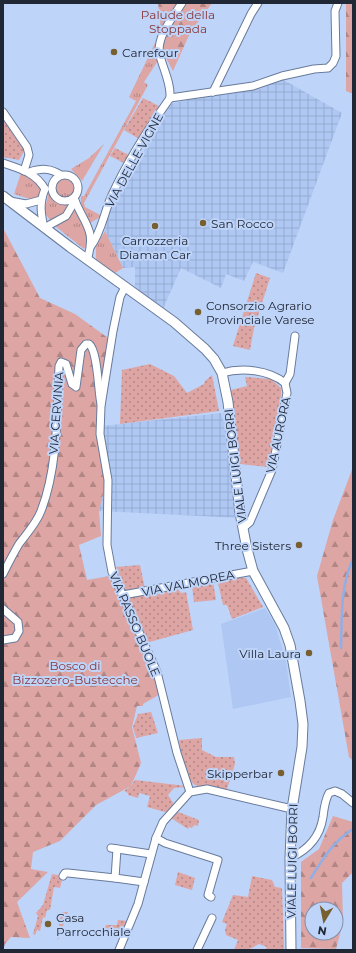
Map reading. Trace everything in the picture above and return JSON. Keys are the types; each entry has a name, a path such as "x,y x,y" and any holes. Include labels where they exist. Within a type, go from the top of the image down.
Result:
{"main road":[{"name":"VIALE LUIGI BORRI","path":"6,198 87,260 174,322 205,349 214,359 222,372 228,402 243,528 253,571 284,628 290,645 303,724 302,747 292,809 290,858 291,950"}],"street":[{"path":"182,3 160,43 160,55 171,89 170,98 253,86 282,76 314,69 328,68 334,63 336,56 335,11 338,3"},
{"path":"213,92 251,14 258,3"},
{"name":"VIA DELLE VIGNE","path":"91,246 98,236 105,210 120,178 170,98"},
{"path":"3,112 28,147 29,154 27,171"},
{"path":"3,163 27,171 40,181 58,199 66,201 75,199"},
{"path":"27,171 42,169 53,170 60,176"},
{"path":"60,176 69,176 75,180 78,188 75,199 66,216 44,228 41,214 41,200 54,181 60,176"},
{"path":"6,198 26,204 41,200"},
{"path":"75,199 90,228 91,246 87,260"},
{"path":"90,228 101,223"},
{"name":"VIA PASSO BUOLE","path":"125,287 120,297 113,331 101,406 100,434 108,480 107,545 112,572 157,672 177,754 190,792"},
{"name":"VIA AURORA","path":"285,383 290,374 295,336"},
{"name":"VIA CERVINIA","path":"3,574 20,543 32,529 41,512 49,484 54,450 61,362 66,364 72,384 76,386 81,350 86,344 90,344 94,350 98,392 101,406"},
{"name":"VIA AURORA","path":"222,372 248,370 277,376 285,383 287,393 272,470 250,522 243,528"},
{"name":"VIA VALMOREA","path":"123,595 253,571"},
{"path":"3,609 18,622 19,631 15,638 3,640"},
{"path":"120,950 138,904 151,854 163,822 190,792 207,789 292,809"},
{"path":"290,858 299,854 318,836 329,793 335,791 342,794 353,803"},
{"path":"156,838 165,843 218,860 208,895 211,897"},
{"path":"115,878 114,848 151,854"},
{"path":"63,876 65,873 68,873 144,882"},
{"path":"197,950 212,918"}],"shaded area":[{"name":"San Rocco","path":"282,79 342,113 283,273 253,262 244,281 226,274 221,288 181,268 163,309 135,287 135,267 123,268 105,231 107,217 170,104 229,91 260,89"},
{"path":"221,413 232,444 241,518 99,511 106,482 102,426"},
{"path":"265,608 275,624 286,661 291,697 233,709 221,624"}],"green space":[{"name":"Palude della Stoppada","path":"158,3 212,3 190,33 173,71 164,54"},
{"path":"346,3 353,3 353,94 346,91"},
{"path":"155,43 159,59 144,82 148,85 84,203 85,207 102,216 90,223 81,204 81,196 84,196 136,101 129,97"},
{"path":"143,98 159,106 141,140 124,130"},
{"path":"3,118 23,148 24,151 19,160 3,157"},
{"path":"104,144 82,181 71,169 89,158"},
{"path":"115,148 131,156 126,164 110,156"},
{"path":"21,173 33,179 42,189 39,196 33,200 14,194"},
{"path":"64,178 71,181 74,188 71,195 64,198 57,195 54,188 57,181"},
{"path":"49,192 53,198 58,201 71,202 60,216 50,220 44,212"},
{"path":"75,209 86,229 88,240 84,249 55,226 68,218"},
{"name":"Bosco di Bizzozero-Bustecche","path":"3,228 40,298 75,314 108,338 102,426 106,482 99,511 101,536 79,545 87,580 110,576 162,693 143,704 143,706 137,706 132,727 141,763 131,786 96,805 60,841 33,852 31,869 48,872 17,902 30,938 11,937 5,944 3,950"},
{"path":"105,231 123,268 115,273 96,259 96,246"},
{"path":"256,273 270,278 254,328 250,350 233,346"},
{"path":"150,364 174,376 187,393 204,384 205,381 212,375 219,411 120,424 122,370"},
{"path":"245,377 271,379 281,388 268,467 240,464 231,390 247,386"},
{"path":"353,467 353,761 349,757 317,576 333,520"},
{"path":"140,565 145,589 125,591 116,567"},
{"path":"236,578 246,578 263,607 232,619 227,605 223,605 218,583"},
{"path":"213,582 216,600 194,602 192,586"},
{"path":"178,589 181,593 186,592 193,630 146,643 129,599 130,597 151,593 152,595 159,594 160,591"},
{"path":"151,712 158,733 136,738 133,727 138,714"},
{"path":"202,738 202,750 216,757 234,757 235,764 226,792 195,785 186,771 179,740"},
{"path":"135,780 186,786 174,788 168,795 175,806 169,813 147,807 150,796 139,793 138,798 128,795 128,793 124,791 131,786"},
{"path":"178,812 199,820 198,826 194,825 192,828 189,827 188,829 171,818"},
{"path":"333,816 353,822 353,872 342,883 342,901 304,901 304,941 338,941 336,949 301,948 301,862 319,849"},
{"path":"178,872 195,878 192,890 175,885"},
{"path":"52,874 63,876 60,888 54,887 50,910 47,910 45,918 43,917 40,931 37,930 35,935 33,934 38,916 36,913 43,905"},
{"path":"252,876 272,880 275,887 282,888 284,950 265,950 267,947 259,944 248,950 234,950 238,940 226,935 225,930 227,924 222,922 233,895 248,897"},
{"path":"61,912 68,912 58,940 57,937"},
{"path":"118,920 128,921 121,938 103,933 106,925 117,925"}],"waterway":[{"path":"341,648 344,591 353,559"},
{"path":"311,878 329,850 353,829"}],"place":[{"name":"Carrefour","path":"114,52"},
{"name":"San Rocco","path":"203,223"},
{"name":"Carrozzeria Diaman Car","path":"155,226"},
{"name":"Consorzio Agrario Provinciale Varese","path":"198,312"},
{"name":"Three Sisters","path":"299,545"},
{"name":"Villa Laura","path":"309,653"},
{"name":"Skipperbar","path":"281,773"},
{"name":"Casa Parrocchiale","path":"48,924"}]}
